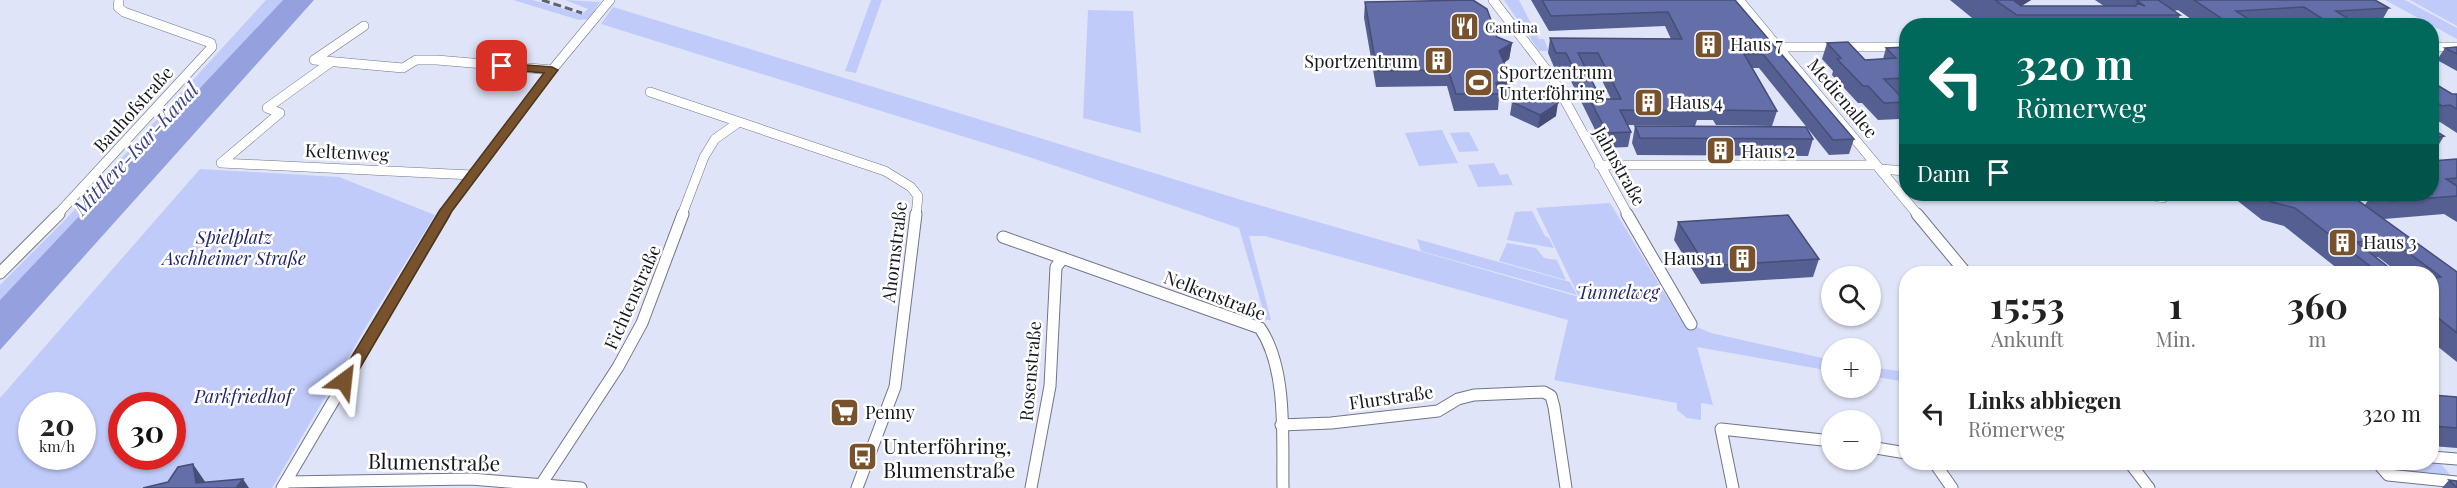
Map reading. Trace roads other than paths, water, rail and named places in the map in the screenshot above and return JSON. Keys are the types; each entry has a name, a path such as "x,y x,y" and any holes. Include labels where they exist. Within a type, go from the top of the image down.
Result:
{"street":[{"name":"Bauhofstraße","path":"0,273 50,223 212,47 211,43 196,36 124,12 118,7 119,0"},
{"path":"284,485 446,210 552,70 610,0"},
{"name":"Jahnstraße","path":"1493,0 1552,77 1599,165 1691,324"},
{"name":"Medienallee","path":"1739,0 1899,192"},
{"path":"363,26 314,60 403,68 416,60 436,60 552,70"},
{"path":"1779,47 1899,47"},
{"path":"2439,47 2457,47"},
{"name":"Keltenweg","path":"331,62 267,108 280,113 221,163 472,175"},
{"name":"Ahornstraße","path":"650,92 885,171 911,187 918,196 895,387 857,488"},
{"name":"Fichtenstraße","path":"542,483 618,368 642,323 704,157 716,139 739,122"},
{"path":"1599,165 1878,167 1899,170"},
{"name":"Medienallee","path":"1906,201 1960,266"},
{"name":"Nelkenstraße","path":"1003,237 1260,328 1268,335 1272,345 1281,425 1283,488"},
{"name":"Rosenstraße","path":"1031,488 1050,386 1056,267 1063,258"},
{"name":"Flurstraße","path":"1281,425 1330,423 1438,411 1458,399 1474,395 1544,392 1551,396 1554,407 1566,488"},
{"path":"1733,488 1721,429 1821,440"},
{"path":"1881,449 1899,452"},
{"path":"2439,458 2455,461"},
{"path":"1940,470 1952,488"},
{"path":"2134,470 2149,488"},
{"path":"2384,470 2388,475 2457,482"},
{"name":"Blumenstraße","path":"284,485 393,478 542,483 581,488"}],"railway":[{"path":"542,0 582,13"}],"place":[{"name":"Cantina","path":"1464,27"},
{"name":"Haus 7","path":"1709,44"},
{"name":"Sportzentrum","path":"1439,61"},
{"name":"Sportzentrum Unterföhring","path":"1478,82"},
{"name":"Haus 4","path":"1648,102"},
{"name":"Haus 2","path":"1720,151"},
{"name":"Haus 3","path":"2342,242"},
{"name":"Haus 11","path":"1743,258"},
{"name":"Penny","path":"844,412"},
{"name":"Unterföhring, Blumenstraße","path":"862,457"}],"water label":[{"name":"Mittlere-Isar-Kanal","path":"135,148"}],"park label":[{"name":"Spielplatz Aschheimer Straße","path":"234,247"},
{"name":"Tunnelweg","path":"1618,292"},
{"name":"Parkfriedhof","path":"243,396"}]}
